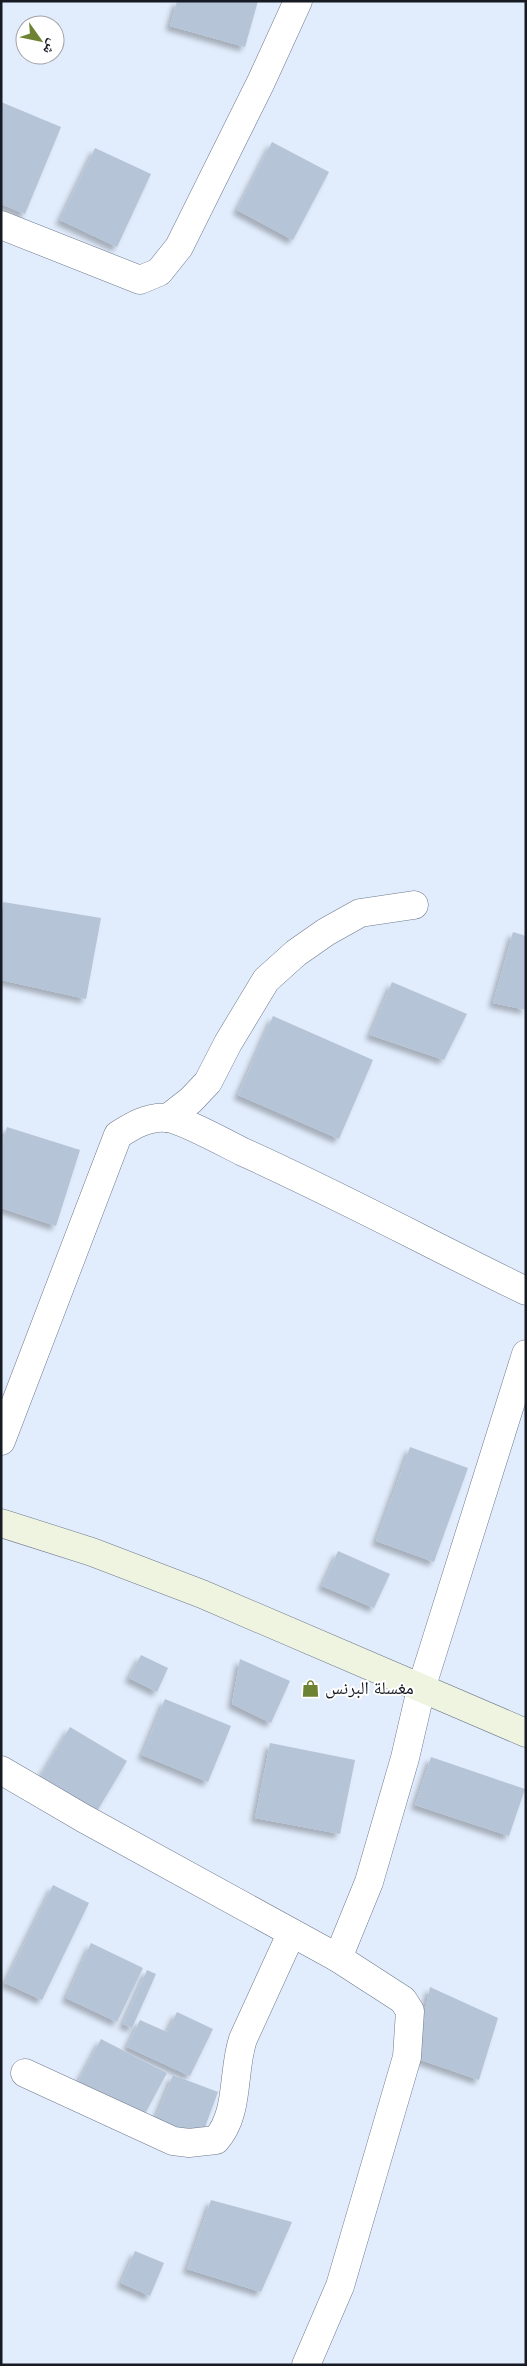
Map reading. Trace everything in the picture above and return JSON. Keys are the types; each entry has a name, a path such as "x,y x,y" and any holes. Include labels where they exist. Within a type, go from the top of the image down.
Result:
{"main road":[{"path":"1,1523 92,1552 193,1590 526,1733"}],"street":[{"path":"1,225 140,280 159,272 179,247 298,1"},
{"path":"168,1118 191,1100 208,1082 228,1043 266,980 296,952 360,913 414,905"},
{"path":"1,1442 118,1135 133,1125 150,1119 168,1118 335,1194 526,1291"},
{"path":"338,1958 369,1882 405,1758 421,1689 526,1354"},
{"path":"1,1770 291,1934 338,1958 403,2000 410,2011 407,2057 340,2286 306,2365"},
{"path":"25,2073 173,2141 189,2143 216,2140 226,2124 230,2111 236,2080 238,2053 243,2039 291,1934"}],"building":[{"path":"177,1 258,1 245,47 170,26"},
{"path":"1,102 61,127 25,214 1,204"},
{"path":"272,142 329,172 293,240 237,210"},
{"path":"95,148 151,174 117,247 60,220"},
{"path":"3,902 101,918 86,999 1,980"},
{"path":"513,932 526,936 526,1010 493,1003"},
{"path":"392,982 467,1014 444,1060 370,1035"},
{"path":"273,1016 373,1060 339,1139 238,1095"},
{"path":"7,1127 80,1150 56,1226 1,1208 1,1145"},
{"path":"410,1447 468,1468 434,1562 376,1541"},
{"path":"338,1551 390,1574 374,1608 322,1586"},
{"path":"141,1655 168,1668 157,1692 129,1678"},
{"path":"240,1659 290,1681 271,1723 232,1704"},
{"path":"165,1699 231,1726 208,1782 142,1755"},
{"path":"70,1727 127,1761 96,1813 39,1779"},
{"path":"270,1743 355,1760 340,1834 255,1818"},
{"path":"431,1757 525,1789 509,1836 415,1805"},
{"path":"53,1885 89,1903 42,2000 5,1983"},
{"path":"91,1943 143,1968 117,2022 66,1998"},
{"path":"147,1970 156,1974 132,2028 123,2024"},
{"path":"430,1987 498,2018 479,2080 415,2058"},
{"path":"177,2012 213,2029 190,2076 127,2047 140,2020 167,2032"},
{"path":"101,2039 167,2073 141,2121 76,2086"},
{"path":"173,2075 218,2092 201,2138 155,2120"},
{"path":"211,2200 292,2222 261,2292 187,2269"},
{"path":"135,2251 164,2263 150,2296 121,2283"}],"place":[{"name":"مغسلة البرنس","path":"311,1688"}]}
